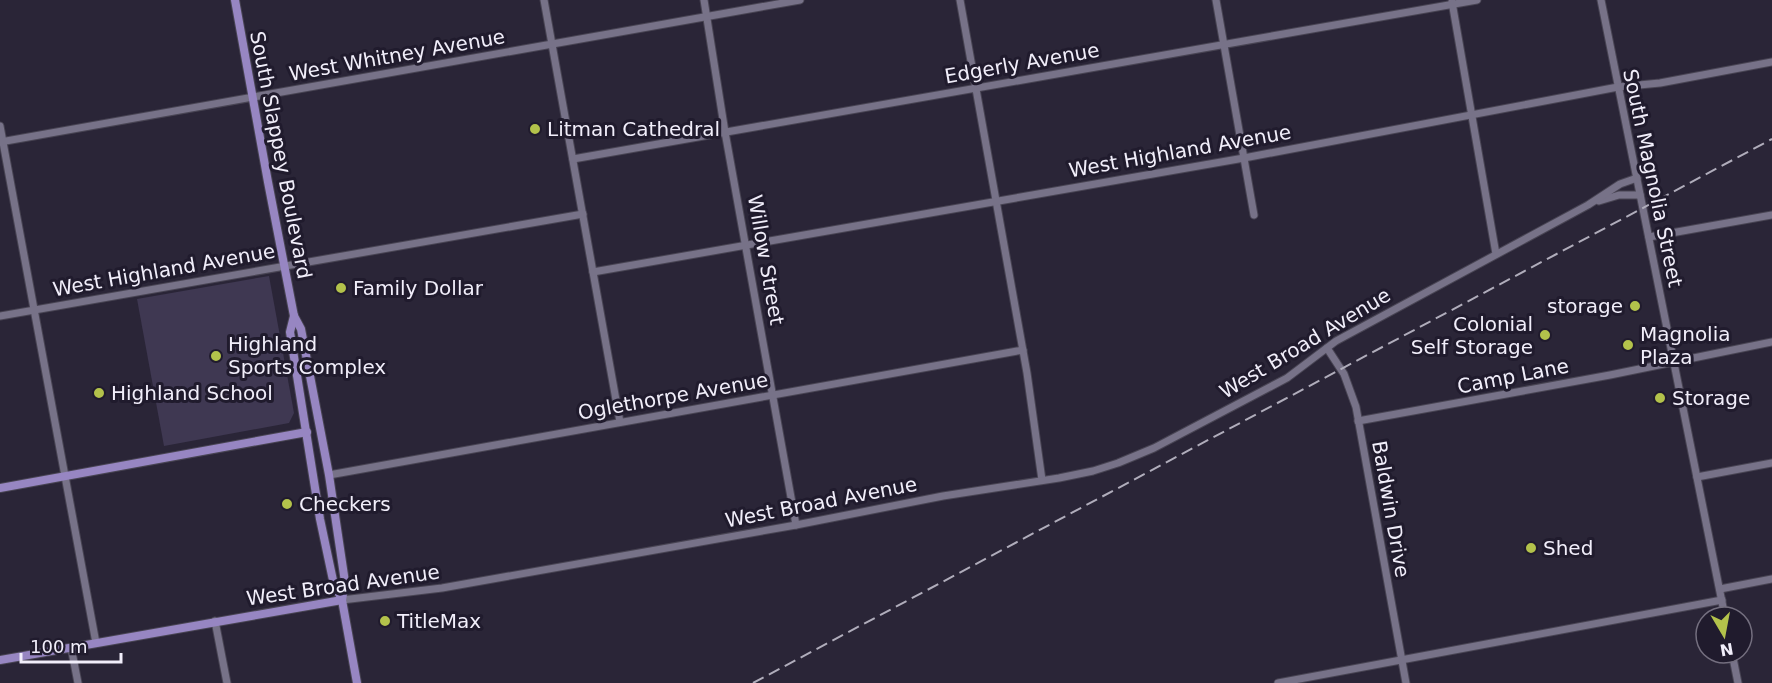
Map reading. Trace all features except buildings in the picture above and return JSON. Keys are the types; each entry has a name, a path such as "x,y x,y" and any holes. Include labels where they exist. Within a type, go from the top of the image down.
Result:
{"main road":[{"name":"South Slappey Boulevard","path":"235,0 294,316 301,329 329,475 345,582 342,600"},
{"name":"South Slappey Boulevard","path":"294,316 290,332 320,519 334,585 342,600"},
{"path":"306,432 316,408"},
{"path":"0,488 306,432"},
{"path":"306,432 325,456"},
{"path":"342,600 357,683"},
{"name":"West Broad Avenue","path":"0,660 342,600"}],"street":[{"path":"544,0 620,422"},
{"name":"Willow Street","path":"704,0 725,132 796,525"},
{"name":"West Whitney Avenue","path":"2,142 800,0"},
{"path":"960,0 1023,350 1042,480"},
{"path":"1216,0 1254,215"},
{"name":"Edgerly Avenue","path":"573,159 1452,2 1477,0"},
{"name":"South Magnolia Street","path":"1601,0 1723,605"},
{"path":"1452,2 1496,254"},
{"name":"West Highland Avenue","path":"593,272 1244,158 1618,87 1660,83 1772,62"},
{"path":"0,126 96,643"},
{"name":"West Broad Avenue","path":"342,600 441,588 796,525 943,496 1093,471 1118,464 1154,448 1295,373 1327,348 1588,205 1620,184 1637,178"},
{"name":"West Broad Avenue","path":"1588,205 1619,195 1640,195"},
{"name":"West Highland Avenue","path":"0,316 583,214"},
{"path":"1649,237 1772,215"},
{"path":"1674,362 1772,342"},
{"name":"Baldwin Drive","path":"1327,348 1348,383 1358,421 1406,683"},
{"name":"Oglethorpe Avenue","path":"329,475 1023,350"},
{"name":"Camp Lane","path":"1358,421 1674,362"},
{"path":"1697,477 1772,463"},
{"path":"1720,589 1772,579"},
{"path":"1278,683 1722,600"},
{"path":"215,621 227,683"},
{"path":"71,648 78,683"},
{"path":"1734,665 1738,683"}],"shaded area":[{"name":"Highland Sports Complex","path":"269,276 294,413 289,423 164,446 137,299"}],"railway":[{"path":"753,683 1772,139"}],"place":[{"name":"Litman Cathedral","path":"535,129"},
{"name":"Family Dollar","path":"341,288"},
{"name":"storage","path":"1635,306"},
{"name":"Colonial Self Storage","path":"1545,335"},
{"name":"Magnolia Plaza","path":"1628,345"},
{"name":"Highland Sports Complex","path":"216,356"},
{"name":"Highland School","path":"99,393"},
{"name":"Storage","path":"1660,398"},
{"name":"Checkers","path":"287,504"},
{"name":"Shed","path":"1531,548"},
{"name":"TitleMax","path":"385,621"}]}
